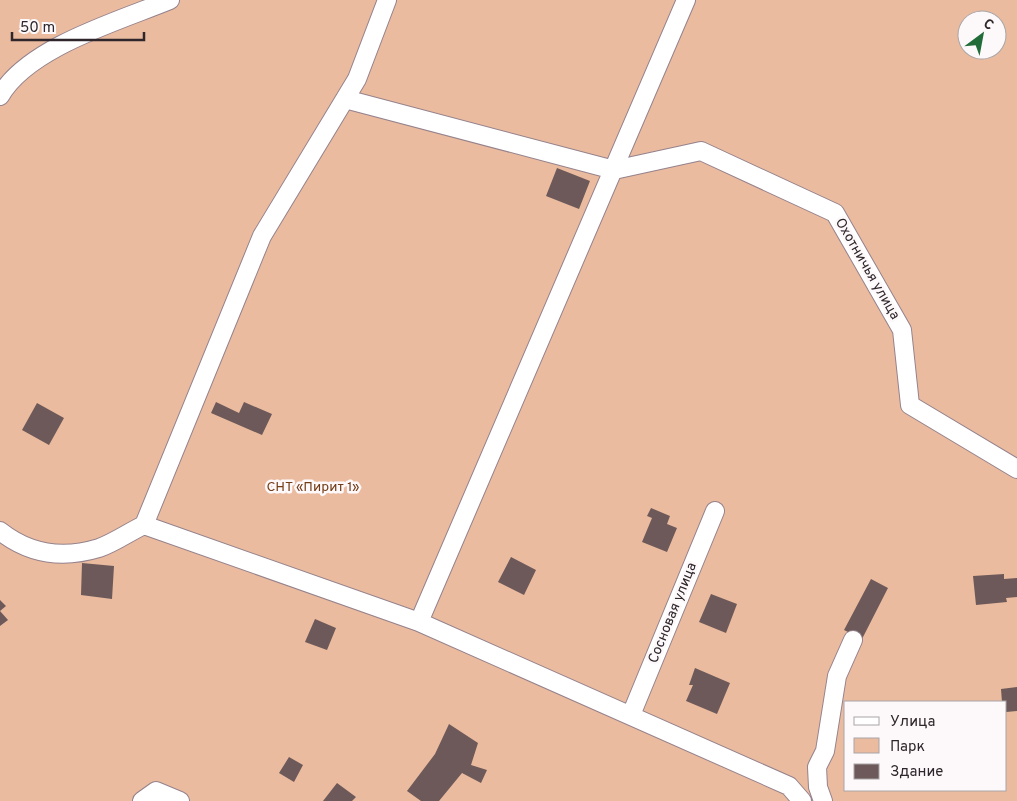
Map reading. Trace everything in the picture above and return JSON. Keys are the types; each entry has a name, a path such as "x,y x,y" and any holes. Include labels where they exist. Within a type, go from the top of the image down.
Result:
{"street":[{"path":"0,96 8,82 59,45 170,0"},
{"path":"0,531 15,543 53,555 99,548 144,525 262,236 357,79 386,0"},
{"path":"419,622 686,0"},
{"path":"345,99 614,170"},
{"name":"Охотничья улица","path":"614,170 701,152 835,213 902,330 910,404 1017,469"},
{"name":"Сосновая улица","path":"631,715 716,511"},
{"path":"144,525 419,622 789,786 802,801"},
{"path":"823,801 818,787 817,767 824,751 837,676 853,640"},
{"path":"142,801 156,791 180,801"}],"green space":[{"name":"СНТ «Пирит 1»","path":"0,0 1017,0 1017,801 0,801"}],"building":[{"path":"557,168 590,181 579,209 546,196"},
{"path":"216,402 239,413 244,402 272,414 262,435 211,413"},
{"path":"37,403 64,418 49,445 22,430"},
{"path":"651,508 670,516 667,524 677,528 667,552 642,542 652,518 647,516"},
{"path":"511,557 536,570 524,595 498,582"},
{"path":"82,563 114,566 112,599 81,595"},
{"path":"1004,574 1004,579 1017,578 1017,597 1006,598 1007,602 976,605 973,576"},
{"path":"871,579 888,588 862,639 844,630"},
{"path":"711,594 737,604 726,633 699,622"},
{"path":"0,600 6,606 0,611"},
{"path":"0,611 8,620 0,626"},
{"path":"315,619 336,628 327,650 305,642"},
{"path":"695,668 730,683 717,714 686,701 693,685 689,685"},
{"path":"1017,687 1017,711 1007,712 1007,701 1002,701 1001,689"},
{"path":"449,724 478,743 471,765 487,770 481,783 462,773 439,801 421,801 407,791 435,754"},
{"path":"289,757 303,765 294,782 279,773"},
{"path":"337,783 356,797 352,801 323,801"}]}
